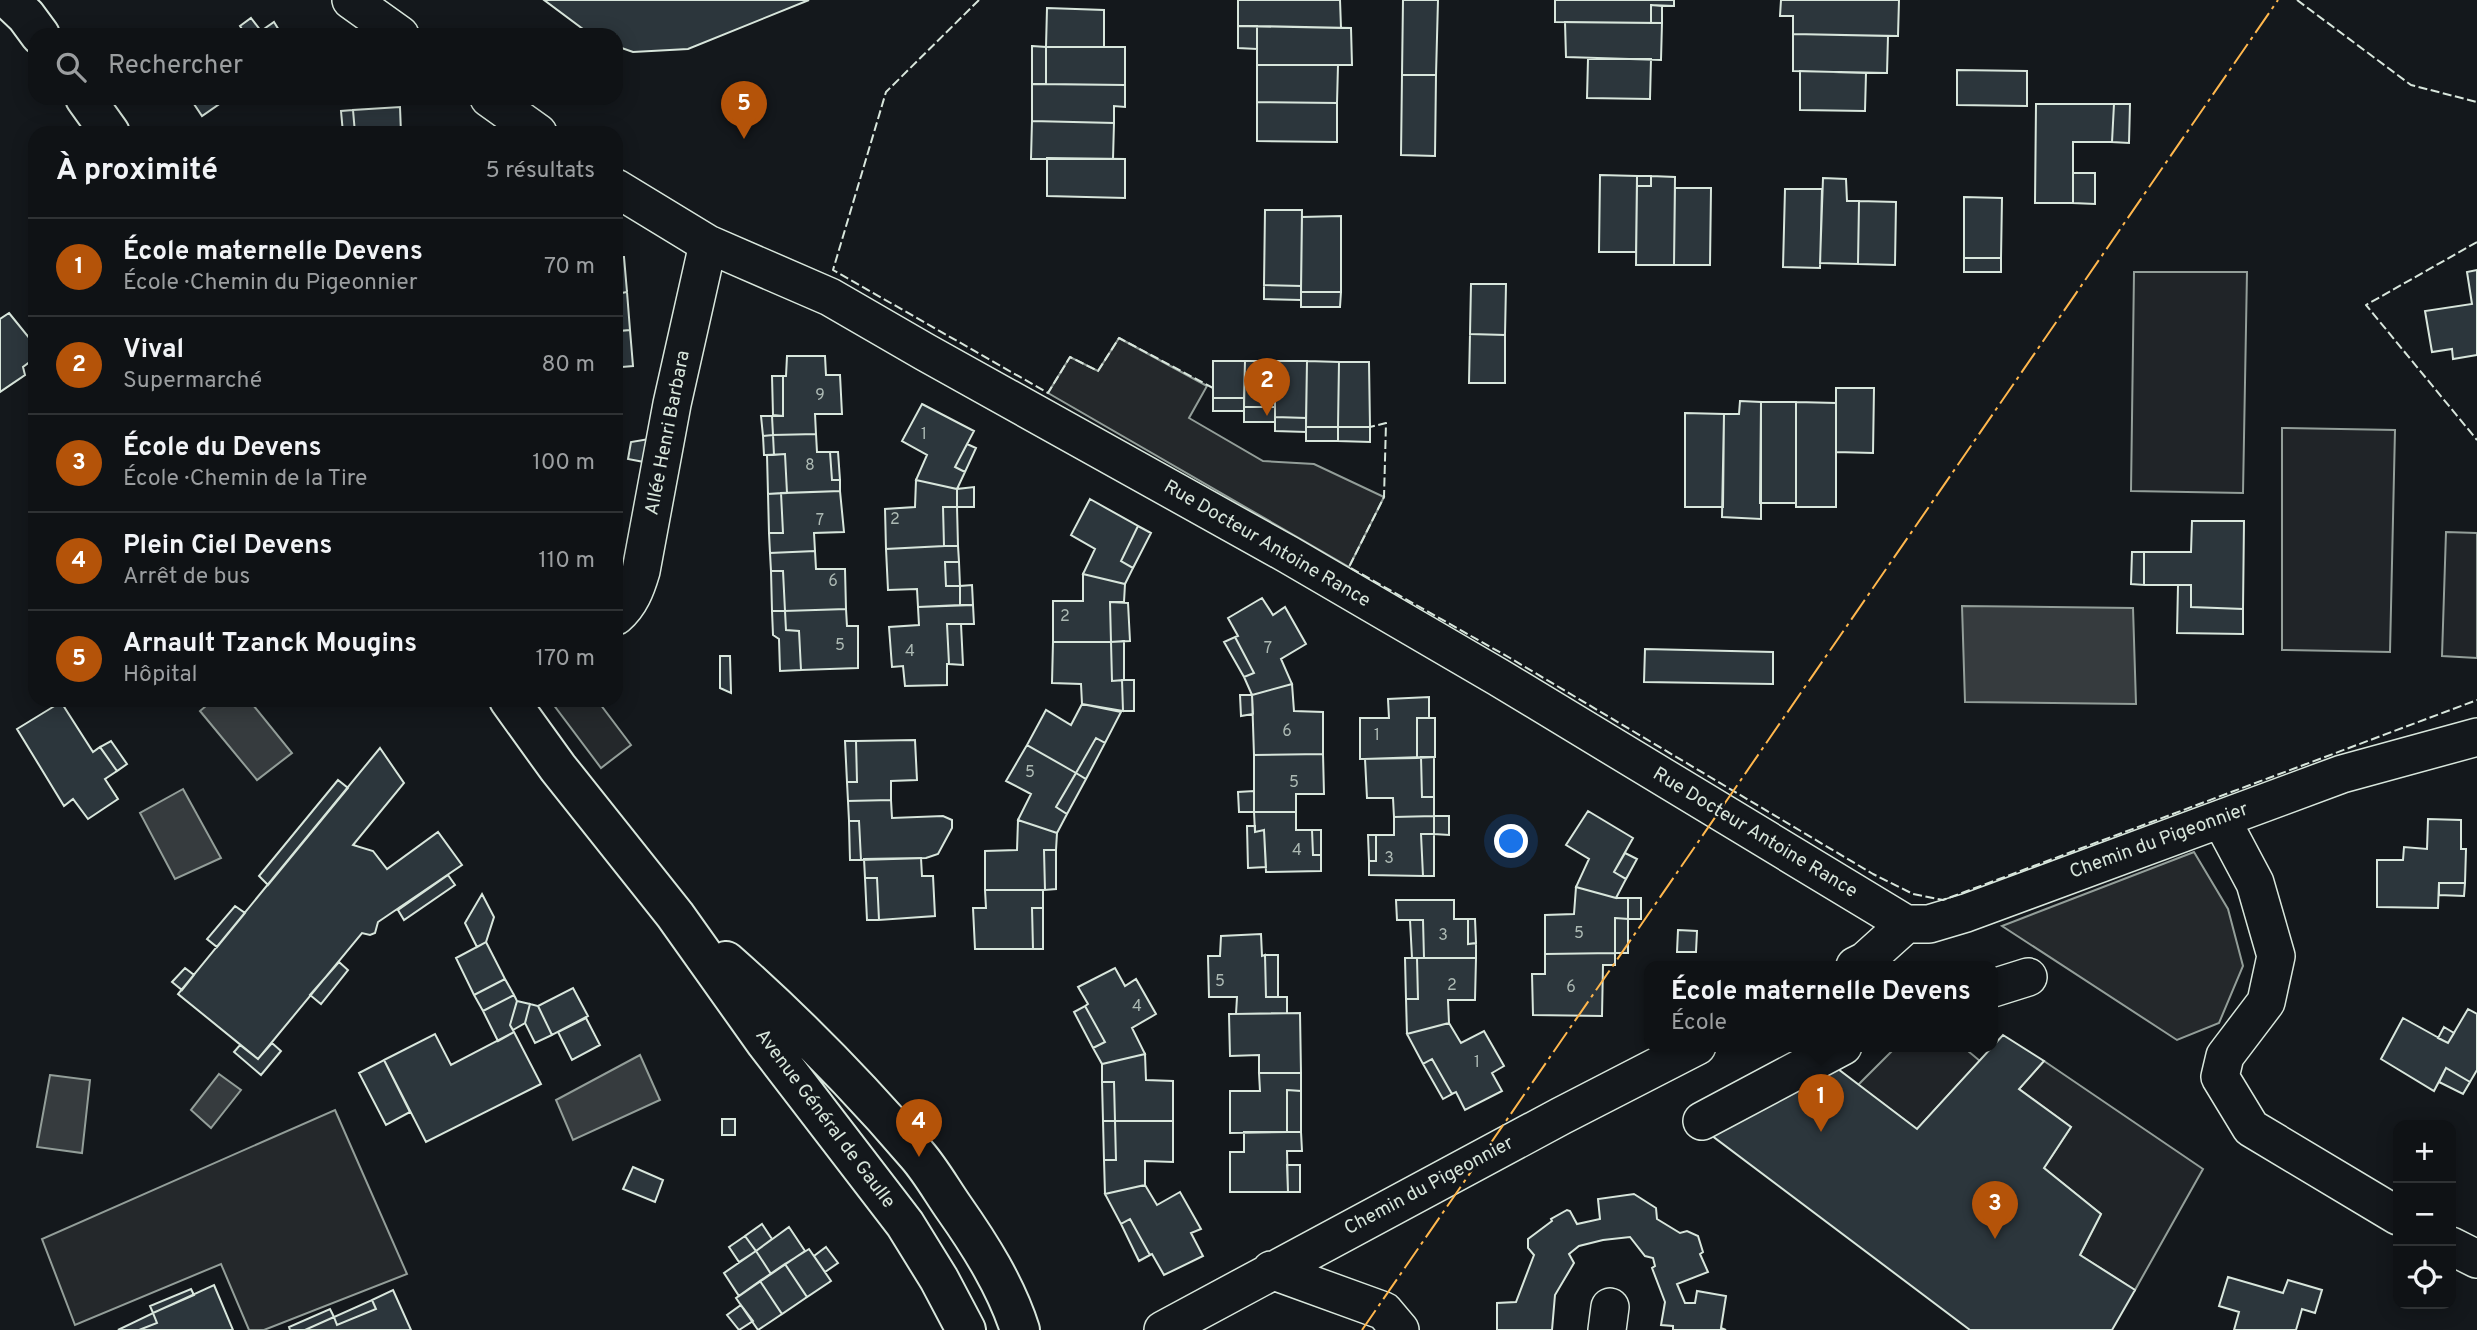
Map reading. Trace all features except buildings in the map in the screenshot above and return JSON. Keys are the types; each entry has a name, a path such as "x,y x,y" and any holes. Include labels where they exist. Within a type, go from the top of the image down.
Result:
{"main road":[{"path":"90,105 105,126"},
{"name":"Avenue Général de Gaulle","path":"514,707 558,768 675,915 766,1043 905,1224 966,1330"},
{"name":"Avenue Général de Gaulle","path":"675,915 793,1021 919,1157 991,1266 1020,1330"}],"street":[{"path":"351,0 390,28"},
{"path":"499,105 528,126"},
{"name":"Rue Docteur Antoine Rance","path":"623,192 708,244 830,297 1289,555 1906,924"},
{"name":"Allée Henri Barbara","path":"623,610 635,592 641,571 672,404 708,244"},
{"name":"Chemin du Pigeonnier","path":"1906,924 1929,924 1966,913 2342,774 2477,737"},
{"path":"2221,819 2255,883 2276,956 2266,1002 2225,1056 2220,1077 2251,1128 2393,1213"},
{"path":"1865,961 1906,924"},
{"path":"1998,986 2028,976"},
{"name":"Chemin du Pigeonnier","path":"1163,1330 1271,1270 1685,1052"},
{"path":"1702,1121 1832,1052"},
{"path":"2456,1248 2477,1259"},
{"path":"1271,1270 1384,1311 1400,1330"},
{"path":"939,1279 978,1316 985,1330"}],"shaded area":[{"path":"2134,272 2247,272 2243,493 2131,491"},
{"path":"1119,338 1207,386 1189,418 1263,461 1314,464 1384,497 1349,567 1048,393 1070,357 1098,371"},
{"path":"2282,428 2395,430 2390,652 2282,650"},
{"path":"2446,532 2477,533 2477,658 2442,656"},
{"path":"1962,606 2133,608 2136,704 1965,702"},
{"path":"205,707 255,707 292,753 257,780 200,711"},
{"path":"555,707 602,707 631,745 601,768"},
{"path":"183,789 221,858 175,879 140,813"},
{"path":"2194,852 2228,909 2243,966 2219,1023 2177,1040 2002,926"},
{"path":"1891,1052 1969,1052 1980,1061 1917,1129 1858,1085"},
{"path":"640,1055 660,1100 573,1140 556,1100"},
{"path":"2044,1061 2203,1169 2135,1290 2080,1255 2101,1214 2044,1168 2071,1127 2019,1089"},
{"path":"219,1074 241,1090 211,1128 191,1110"},
{"path":"50,1075 90,1080 82,1153 37,1147"},
{"path":"335,1110 407,1274 264,1330 249,1330 221,1264 75,1325 42,1239"}],"fence":[{"path":"979,0 886,92 833,270 1048,393 1070,357 1098,371 1119,338 1213,386"},
{"path":"2297,0 2411,85 2477,102"},
{"path":"2477,242 2366,305 2477,440"},
{"path":"1370,423 1370,427 1386,423 1384,497 1349,567 1510,658 1873,874 1913,894 1943,900 2477,700"}],"power":[{"path":"1362,1330 2278,0"}],"place":[{"name":"Arnault Tzanck Mougins","path":"744,139"},
{"name":"Vival","path":"1267,416"},
{"name":"École maternelle Devens","path":"1821,1132"},
{"name":"Plein Ciel Devens","path":"919,1157"},
{"name":"École du Devens","path":"1995,1239"}]}
